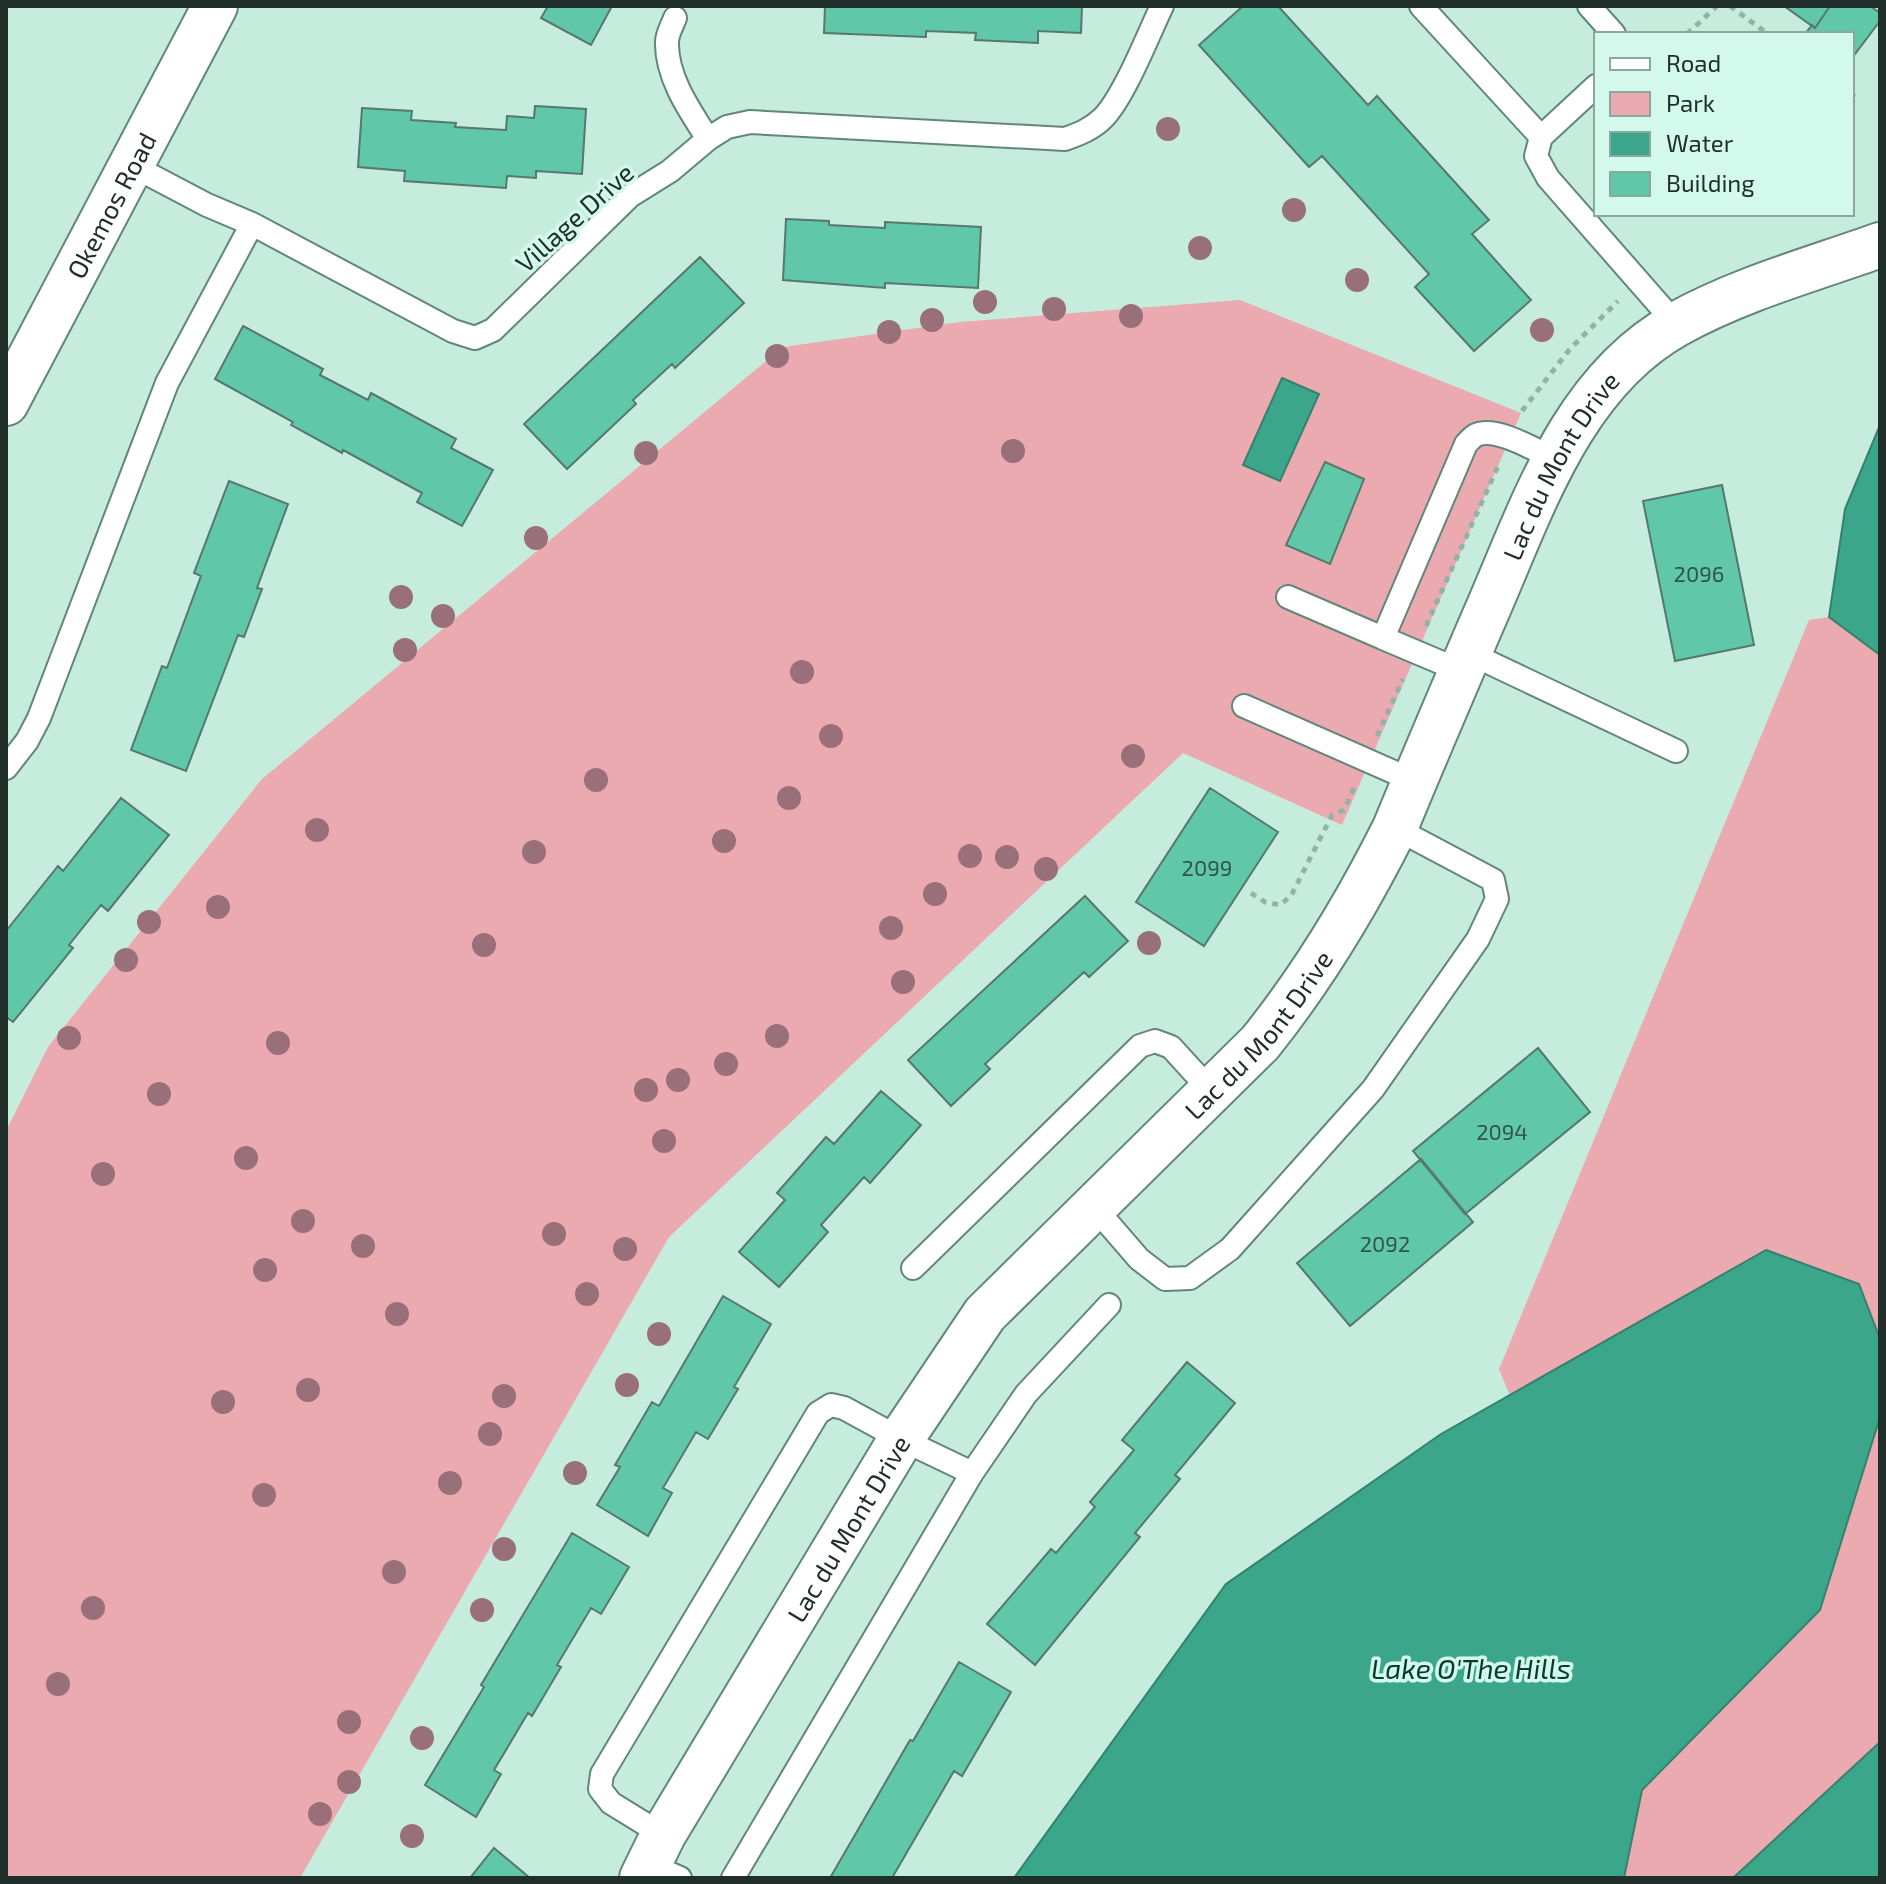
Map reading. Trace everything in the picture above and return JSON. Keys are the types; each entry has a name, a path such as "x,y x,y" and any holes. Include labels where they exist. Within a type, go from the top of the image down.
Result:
{"street":[{"name":"Okemos Road","path":"6,403 215,6"},
{"name":"Lac du Mont Drive","path":"659,1864 901,1439 985,1314 1212,1092 1260,1043 1300,994 1395,828 1554,459 1592,400 1635,354 1676,324 1750,291 1880,245"}],"lane":[{"name":"Village Drive","path":"131,165 207,205 252,224 453,331 475,338 493,330 630,196 670,171 727,127 750,122 1065,139 1085,132 1104,116 1119,94 1162,6"},
{"path":"1421,6 1541,137"},
{"path":"1589,6 1612,32"},
{"path":"675,18 666,39 669,60 683,100 708,139"},
{"path":"1594,88 1541,137 1536,156 1548,178 1676,324"},
{"path":"6,768 27,741 39,718 167,383 252,224"},
{"path":"1383,638 1466,444 1476,435 1488,434 1510,438 1554,459"},
{"path":"1288,597 1415,652 1465,662 1676,751"},
{"path":"1244,706 1414,781"},
{"path":"1095,1208 1139,1259 1165,1279 1190,1278 1230,1249 1373,1089 1478,939 1497,899 1493,880 1395,828"},
{"path":"913,1268 1140,1046 1155,1041 1171,1047 1212,1092"},
{"path":"733,1878 972,1473 1026,1394 1109,1305"},
{"path":"659,1864 600,1789 602,1774 818,1413 831,1405 844,1408 972,1473"}],"path":[{"path":"1689,32 1717,6"},
{"path":"1730,6 1765,32"},
{"path":"1251,893 1265,902 1280,905 1291,896 1332,815 1344,810 1524,407 1569,350 1639,281"}],"green space":[{"path":"1240,300 1521,413 1342,825 1183,753 669,1237 300,1878 6,1878 6,1131 48,1047 262,779 783,347 960,322"},
{"path":"1829,617 1880,655 1880,1339 1859,1284 1766,1250 1510,1396 1499,1369 1809,620"},
{"path":"1880,1417 1880,1742 1733,1878 1624,1878 1642,1790 1820,1610"}],"water":[{"path":"1282,378 1319,394 1280,481 1243,465"},
{"path":"1880,425 1880,655 1829,617 1845,509"},
{"name":"Lake O'The Hills","path":"1766,1250 1859,1284 1880,1339 1880,1417 1820,1610 1642,1790 1624,1878 1014,1878 1226,1584 1441,1434"},
{"path":"1880,1742 1880,1878 1733,1878"}],"building":[{"path":"548,6 612,6 591,45 541,18"},
{"path":"825,6 1082,6 1081,33 1038,31 1038,43 975,40 976,33 926,31 926,37 824,33"},
{"path":"1243,6 1278,6 1368,105 1377,96 1489,220 1472,234 1531,300 1474,351 1415,287 1429,274 1322,156 1309,167 1199,45"},
{"path":"1784,6 1830,6 1815,28"},
{"path":"1830,6 1870,6 1880,13 1880,21 1854,55 1854,32 1807,32 1812,25 1815,28"},
{"path":"535,106 586,109 582,174 536,171 536,178 507,176 506,188 404,181 405,171 358,167 362,108 412,111 411,120 456,123 455,127 506,130 507,116 534,118"},
{"path":"786,219 885,228 885,222 981,227 978,288 885,283 885,288 783,280"},
{"path":"700,257 744,303 675,368 672,364 633,400 636,404 567,469 524,424"},
{"path":"243,326 323,369 320,375 368,400 371,393 456,439 451,448 493,470 462,526 417,502 422,493 291,425 293,422 215,379"},
{"path":"1325,462 1364,479 1330,564 1286,545"},
{"path":"229,481 288,504 257,588 262,589 244,637 238,635 186,771 131,750 162,666 167,668 201,576 194,573"},
{"path":"1722,485 1754,645 1675,661 1643,501"},
{"path":"1210,788 1278,832 1204,946 1136,902"},
{"path":"121,798 169,835 108,911 101,905 69,945 73,948 13,1022 6,1017 6,931 58,866 63,871"},
{"path":"1085,896 1128,941 1089,977 1084,972 985,1064 990,1069 951,1106 908,1060"},
{"path":"1538,1048 1590,1112 1465,1214 1413,1151"},
{"path":"881,1091 921,1125 870,1183 864,1177 821,1225 828,1232 779,1287 739,1252 785,1200 777,1193 826,1137 834,1144"},
{"path":"1421,1159 1473,1222 1350,1326 1297,1263"},
{"path":"723,1296 771,1324 708,1439 696,1432 663,1488 672,1493 648,1536 597,1505 620,1467 615,1465 652,1402 659,1406"},
{"path":"1187,1362 1235,1403 1175,1475 1180,1479 1135,1533 1140,1537 1035,1665 987,1624 1051,1549 1056,1553 1095,1507 1090,1502 1134,1450 1122,1440"},
{"path":"572,1533 629,1567 601,1614 591,1608 557,1665 561,1667 532,1716 528,1713 494,1770 501,1774 476,1817 425,1785"},
{"path":"959,1662 1011,1692 962,1776 954,1771 892,1878 830,1878 910,1740 913,1741"},
{"path":"494,1848 530,1878 470,1878"}]}
